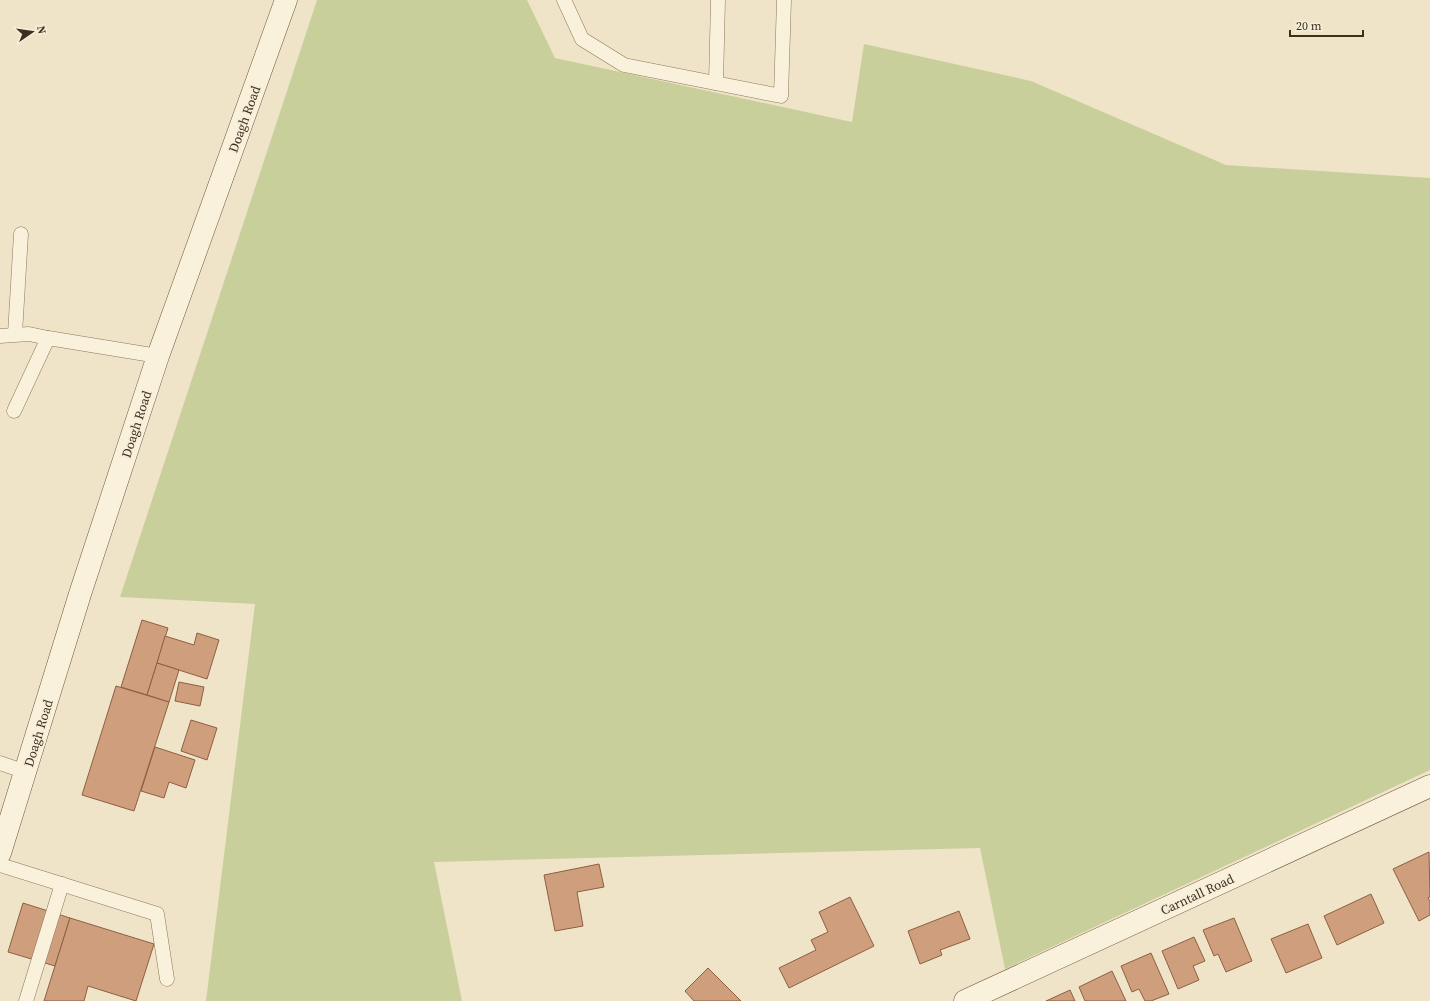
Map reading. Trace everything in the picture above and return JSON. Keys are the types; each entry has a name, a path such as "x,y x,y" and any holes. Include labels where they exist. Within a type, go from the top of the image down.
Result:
{"main road":[{"name":"Doagh Road","path":"0,853 80,594 158,356 286,0"},
{"name":"Carntall Road","path":"965,1001 1430,786"}],"lane":[{"path":"564,0 582,39 624,65 781,96 784,0"},
{"path":"716,83 718,0"},
{"path":"15,334 21,234"},
{"path":"0,336 29,334 158,356"},
{"path":"14,411 48,338"},
{"path":"0,764 26,772"},
{"path":"0,865 157,914 167,979"},
{"path":"26,1001 62,884"}],"green space":[{"path":"317,0 527,0 555,58 852,122 864,44 1031,81 1226,165 1430,178 1430,770 1005,969 980,848 434,862 462,1001 206,1001 255,604 120,597"}],"building":[{"path":"142,620 168,628 147,695 121,687"},
{"path":"197,633 219,640 207,679 157,663 165,636 194,645"},
{"path":"157,663 179,670 169,702 147,695"},
{"path":"179,682 204,687 200,706 175,701"},
{"path":"116,686 169,702 134,811 82,795"},
{"path":"191,720 217,728 207,760 181,751"},
{"path":"155,747 195,760 186,788 169,782 164,798 141,791"},
{"path":"1429,852 1430,897 1428,898 1430,901 1430,915 1419,921 1393,869"},
{"path":"599,864 604,887 577,892 583,926 555,931 544,875"},
{"path":"1371,894 1384,923 1337,945 1324,916"},
{"path":"850,897 874,946 789,988 779,968 816,950 811,940 828,932 819,912"},
{"path":"23,903 70,918 55,966 8,952"},
{"path":"959,911 970,939 940,950 942,955 920,964 908,931"},
{"path":"70,918 154,944 136,1001 88,986 84,1001 44,1001"},
{"path":"1234,918 1252,961 1226,972 1218,954 1214,956 1203,930"},
{"path":"1308,924 1322,958 1286,973 1271,939"},
{"path":"1194,937 1205,961 1193,966 1199,980 1178,989 1162,951"},
{"path":"1151,953 1169,994 1151,1001 1145,1001 1139,989 1132,992 1121,966"},
{"path":"708,968 741,1001 694,1001 685,991"},
{"path":"1112,971 1126,1001 1085,1001 1079,987"},
{"path":"1070,990 1075,1001 1046,1001"}]}
